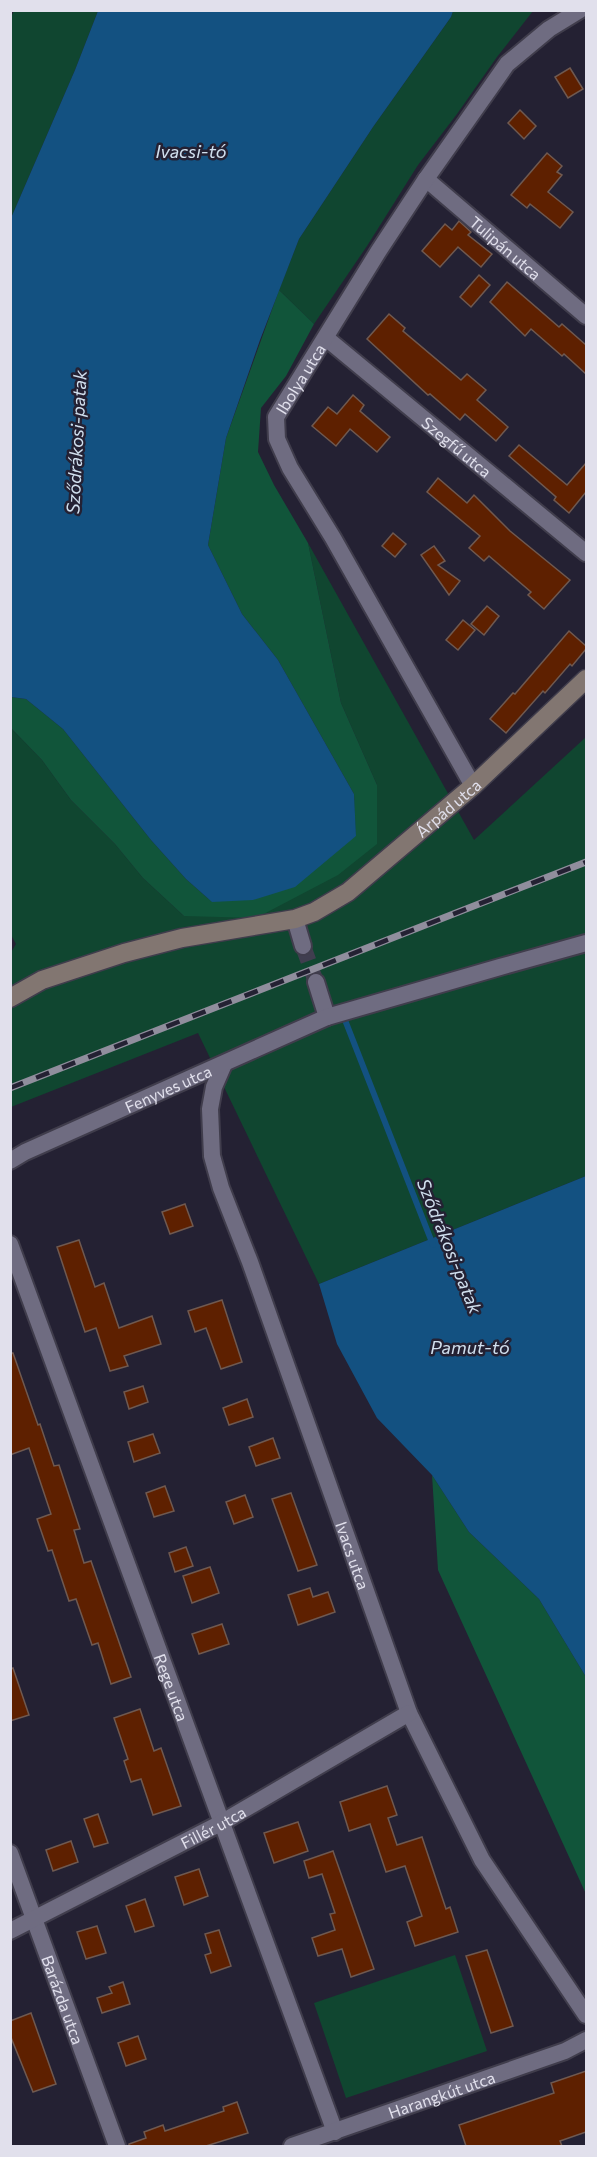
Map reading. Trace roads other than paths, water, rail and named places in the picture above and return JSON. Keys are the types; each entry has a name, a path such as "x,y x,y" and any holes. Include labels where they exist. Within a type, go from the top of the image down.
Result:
{"street":[{"path":"549,29 556,10"},
{"name":"Ibolya utca","path":"473,786 333,538 290,468 277,439 276,417 378,252 507,64 549,29 580,10"},
{"name":"Tulipán utca","path":"426,179 586,316"},
{"name":"Szegfű utca","path":"326,338 586,553"},
{"name":"Árpád utca","path":"10,998 42,980 124,953 182,938 294,920 314,912 348,892 473,786 586,679"},
{"path":"294,920 303,946"},
{"name":"Fenyves utca","path":"10,1161 25,1152 327,1017 586,944"},
{"path":"316,982 327,1017"},
{"name":"Ivacs utca","path":"224,1064 214,1087 210,1108 212,1156 221,1188 254,1274 409,1713 482,1860 586,2015"},
{"name":"Rege utca","path":"10,1244 335,2132"},
{"name":"Fillér utca","path":"10,1931 221,1823 409,1713"},
{"name":"Barázda utca","path":"10,1853 117,2146"},
{"name":"Harangkút utca","path":"292,2146 565,2051 586,2040"}],"water":[{"name":"Ivacsi-tó","path":"98,11 453,11 299,239 260,340 226,438 208,545 242,614 278,660 354,794 356,836 295,887 253,900 212,902 186,879 151,840 63,729 26,699 11,697 11,218"},
{"name":"Pamut-tó","path":"586,1176 586,1677 539,1599 469,1532 432,1475 377,1418 337,1344 319,1284"}],"waterway":[{"name":"Sződrákosi-patak","path":"345,1020 433,1245"}],"tunnel":[{"path":"303,946 316,982"}],"railway":[{"path":"10,1088 586,862"}]}
